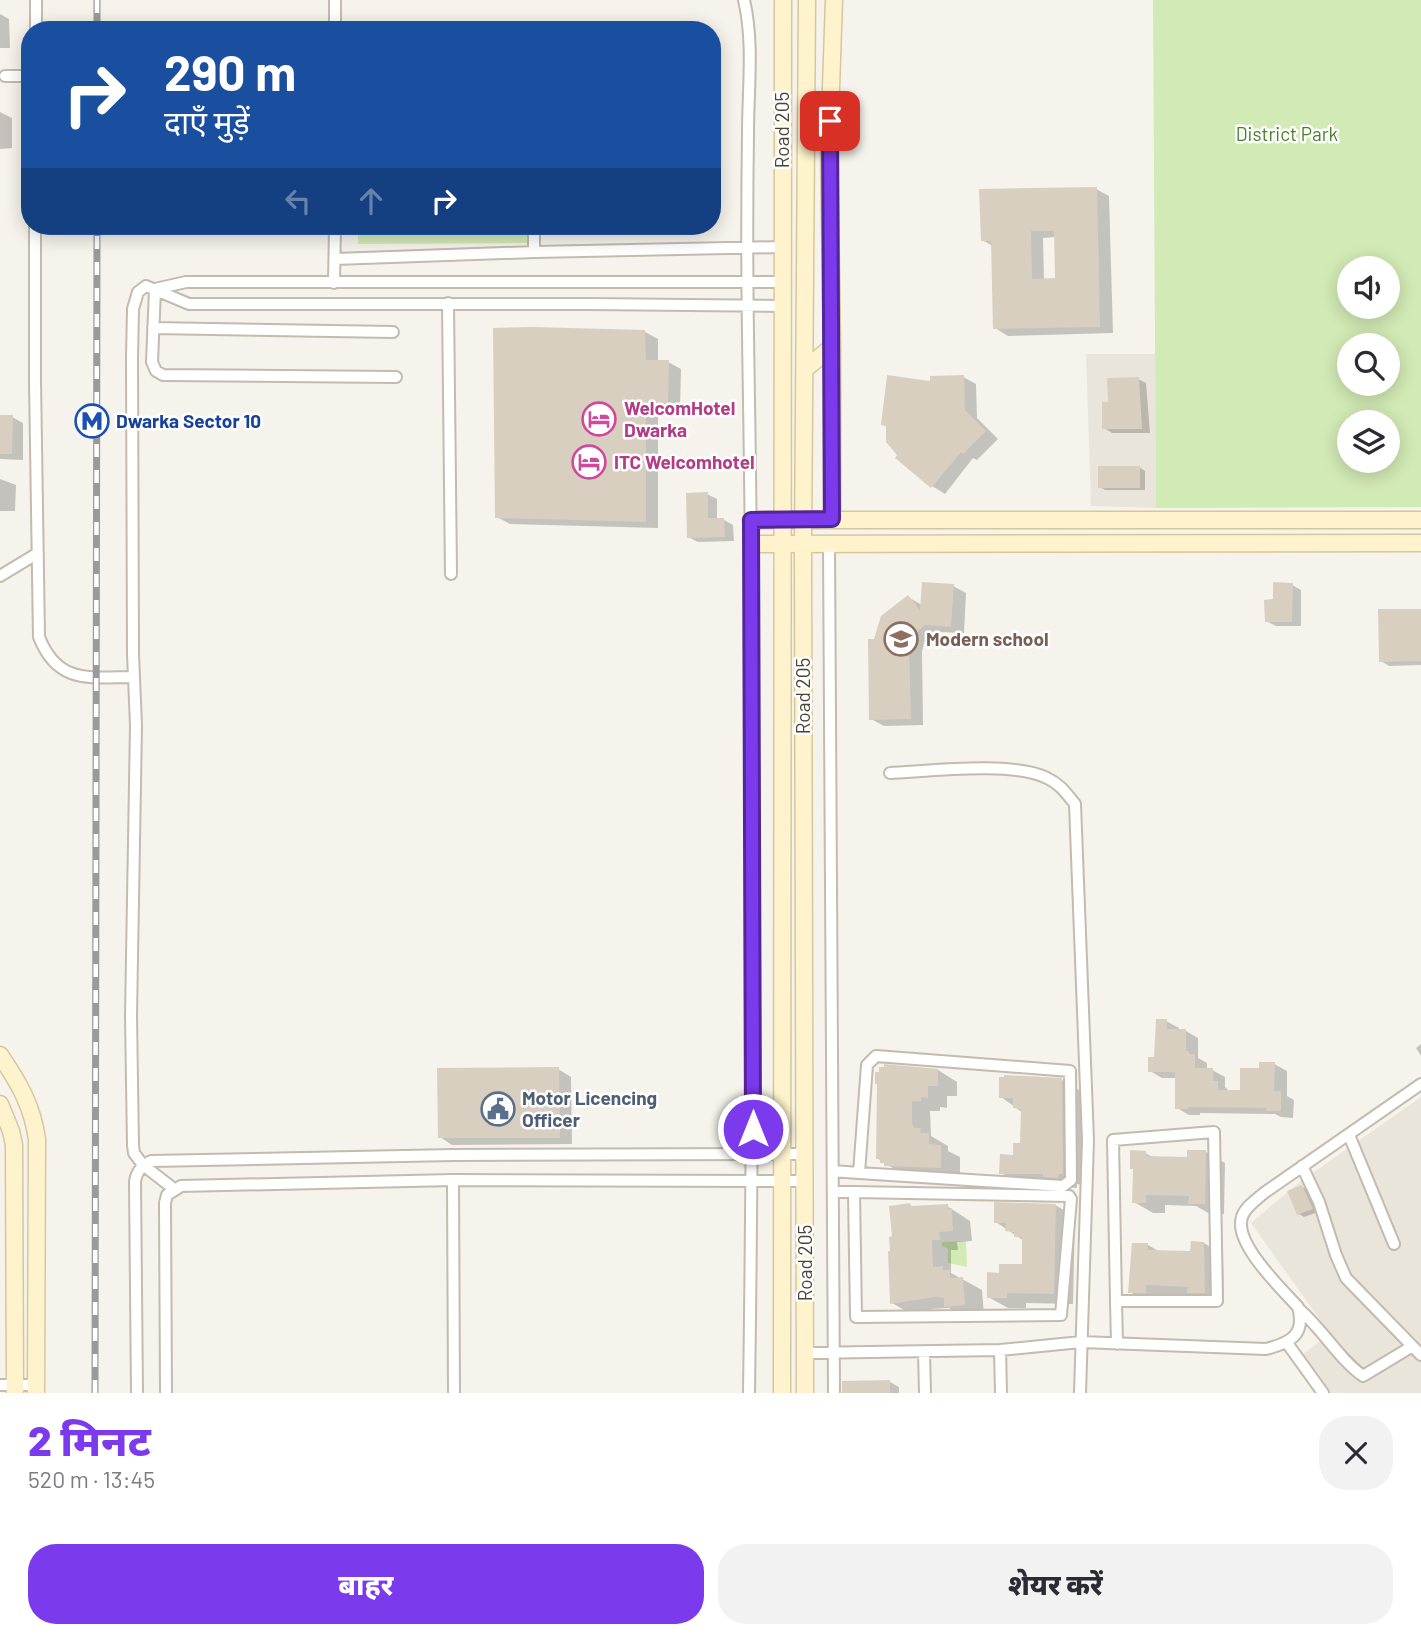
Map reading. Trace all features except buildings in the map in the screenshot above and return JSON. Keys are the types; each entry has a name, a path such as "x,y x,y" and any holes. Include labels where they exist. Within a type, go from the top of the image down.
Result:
{"main road":[{"name":"Road 205","path":"782,1393 783,0"},
{"path":"832,519 829,146 834,0"},
{"name":"Road 205","path":"805,1393 803,546 808,1"},
{"path":"806,369 832,347"},
{"path":"751,520 1421,520"},
{"path":"751,544 1421,543"},
{"path":"0,1055 26,1098 33,1115 37,1139 36,1389"},
{"path":"0,1104 12,1130 14,1145 10,1388"}],"street":[{"path":"36,0 36,21"},
{"path":"335,0 335,21"},
{"path":"744,0 749,56 746,249 751,520 753,1156 749,1393"},
{"path":"5,76 21,76"},
{"path":"35,235 39,637 44,650 63,672 74,675 134,677"},
{"path":"334,283 335,235"},
{"path":"534,235 534,252"},
{"path":"335,259 782,247"},
{"path":"155,289 186,282 782,282"},
{"path":"174,1189 142,1165 134,1153 131,1118 136,725 133,309 141,288 146,286 155,289 189,304 782,306"},
{"path":"155,289 152,362 156,371 163,375 396,377"},
{"path":"448,303 451,573"},
{"path":"153,328 393,332"},
{"path":"829,545 834,1393"},
{"path":"0,576 38,553"},
{"path":"890,773 1012,769 1045,777 1061,786 1075,804 1088,1140 1080,1393"},
{"path":"833,1171 859,1173 1063,1186 1068,1184 1071,1180 1070,1071 876,1056 867,1065 859,1173"},
{"path":"1411,1347 1363,1376 1317,1325 1299,1310 1253,1254 1244,1239 1241,1224 1242,1215 1248,1207 1302,1166 1421,1084"},
{"path":"1116,1301 1217,1301 1214,1132 1113,1140 1116,1301 1117,1344"},
{"path":"1349,1135 1394,1244"},
{"path":"137,1393 135,1182 142,1165 161,1159 805,1154"},
{"path":"1302,1166 1319,1202 1346,1278 1421,1355"},
{"path":"166,1393 165,1203 167,1195 174,1189 188,1185 453,1181 805,1181"},
{"path":"453,1181 454,1393"},
{"path":"833,1192 854,1192 1069,1196 1071,1199 1061,1314 856,1317 854,1192"},
{"path":"805,1353 1000,1350 1081,1342 1266,1349 1287,1343 1296,1334 1302,1320 1299,1310"},
{"path":"1287,1343 1323,1393"},
{"path":"1000,1350 1001,1393"},
{"path":"924,1352 925,1393"},
{"path":"10,1388 36,1389"}],"shaded area":[{"path":"1086,354 1155,354 1156,508 1091,506"},
{"path":"1421,1097 1421,1393 1326,1393 1299,1357 1330,1334 1251,1223 1301,1181"}],"green space":[{"name":"District Park","path":"1153,0 1421,0 1421,507 1156,508"},
{"path":"358,235 532,235 532,243 358,244"},
{"path":"966,1241 967,1267 948,1263 948,1249 942,1246 942,1242"}],"railway":[{"path":"97,0 97,21"},
{"path":"95,1393 97,235"}],"place":[{"name":"WelcomHotel Dwarka","path":"599,419"},
{"name":"Dwarka Sector 10","path":"92,421"},
{"name":"ITC Welcomhotel","path":"589,462"},
{"name":"Modern school","path":"901,639"},
{"name":"Motor Licencing Officer","path":"498,1109"}],"route":[{"path":"753,1129 751,520 832,519 830,121"}]}
